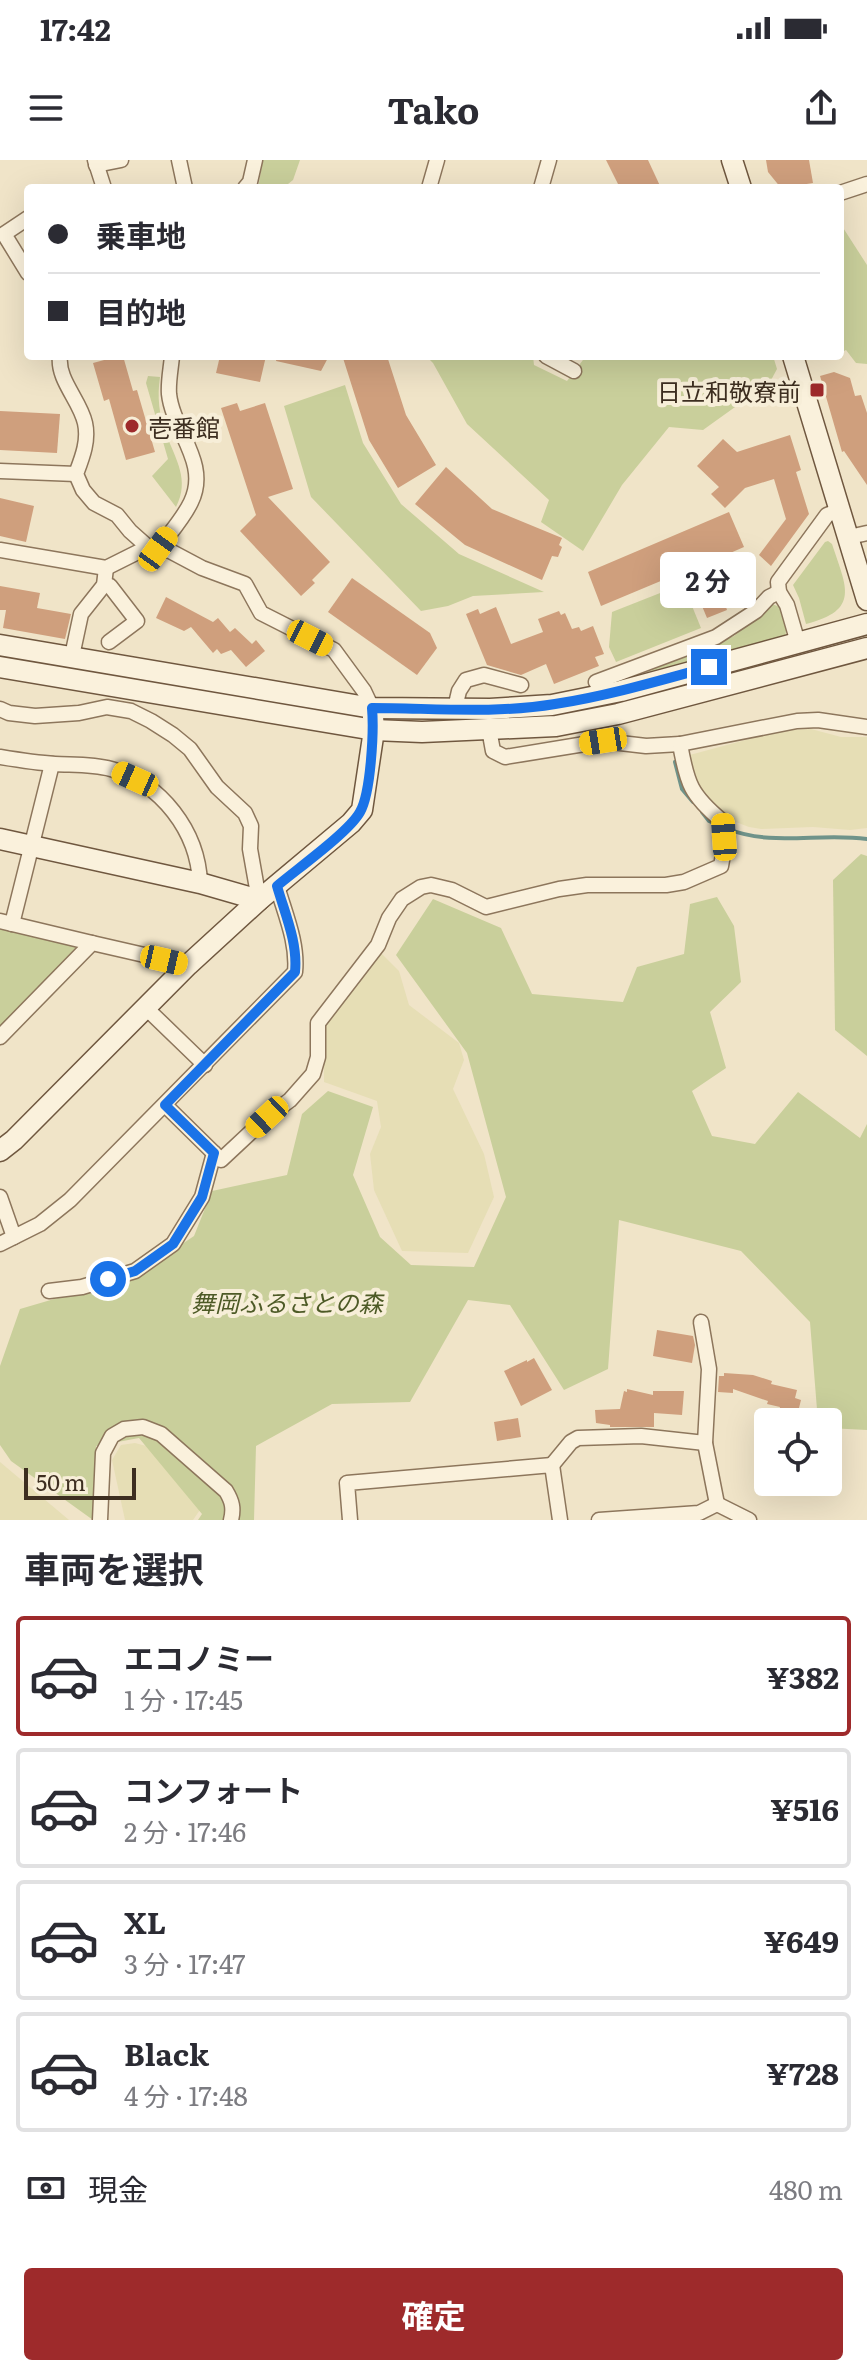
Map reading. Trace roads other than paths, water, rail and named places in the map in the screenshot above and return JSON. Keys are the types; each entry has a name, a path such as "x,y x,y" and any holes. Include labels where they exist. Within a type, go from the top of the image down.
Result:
{"street":[{"path":"103,184 96,163 121,160"},
{"path":"179,160 184,184"},
{"path":"248,184 255,160"},
{"path":"430,184 437,160"},
{"path":"732,160 740,184"},
{"path":"844,192 867,184"},
{"path":"24,221 4,234 24,266"},
{"path":"0,1151 188,965 351,823 362,810 374,730 372,708 364,691 334,650 261,613 245,584 202,568 170,551 153,548 130,531 117,515 94,503 83,490 76,474 85,448 85,425 78,403 59,366 60,360"},
{"path":"0,550 106,568 153,548 192,500 196,484 196,464 178,429 169,393 172,360"},
{"path":"553,360 574,371"},
{"path":"794,360 840,510 858,535 867,600"},
{"path":"0,471 76,474"},
{"path":"798,643 778,582 827,515 840,510"},
{"path":"72,656 81,614 104,585 106,568"},
{"path":"104,585 110,586 137,621 109,642"},
{"path":"596,682 716,637 779,592"},
{"path":"0,645 372,708 490,709 552,705 621,691 867,624"},
{"path":"0,667 374,730 422,732 556,726 618,714 867,648"},
{"path":"455,708 459,691 466,680 484,675 521,685"},
{"path":"0,709 35,716 79,713 107,707 131,711 173,735 190,749 217,787 245,813 251,826 250,849 259,900"},
{"path":"489,729 493,751 505,757 603,741 646,746 680,744 797,721 818,720 867,727"},
{"path":"165,1105 221,1160 290,1100 313,1074 318,1057 318,1023 378,945 389,918 402,899 421,887 431,885 452,890 486,907 587,885 675,884 721,866 722,821 704,806 688,784 680,744"},
{"path":"0,757 90,765 112,769 135,779 157,793 186,830 199,868 200,883"},
{"path":"52,764 6,923 188,965"},
{"path":"0,839 200,883 259,900"},
{"path":"0,1244 40,1224 70,1200 295,972 295,947 277,886"},
{"path":"0,1037 92,943"},
{"path":"145,1007 205,1065"},
{"path":"49,1291 82,1287 135,1271 173,1244 202,1197 214,1153"},
{"path":"0,1197 14,1237"},
{"path":"701,1322 709,1369 705,1443 717,1504"},
{"path":"100,1520 103,1453 112,1436 124,1429 143,1427 161,1434 226,1491 232,1501 231,1520"},
{"path":"350,1520 347,1483 552,1465 578,1438 641,1436 705,1443"},
{"path":"552,1465 560,1520"},
{"path":"599,1520 699,1513 717,1504"},
{"path":"717,1504 749,1520"}],"waterway":[{"path":"675,762 682,789 693,802"},
{"path":"702,812 716,824"},
{"path":"728,829 762,837 867,839"}],"place":[{"name":"日立和敬寮前","path":"817,390"},
{"name":"壱番館","path":"132,426"}],"park label":[{"name":"舞岡ふるさとの森","path":"287,1301"}]}
